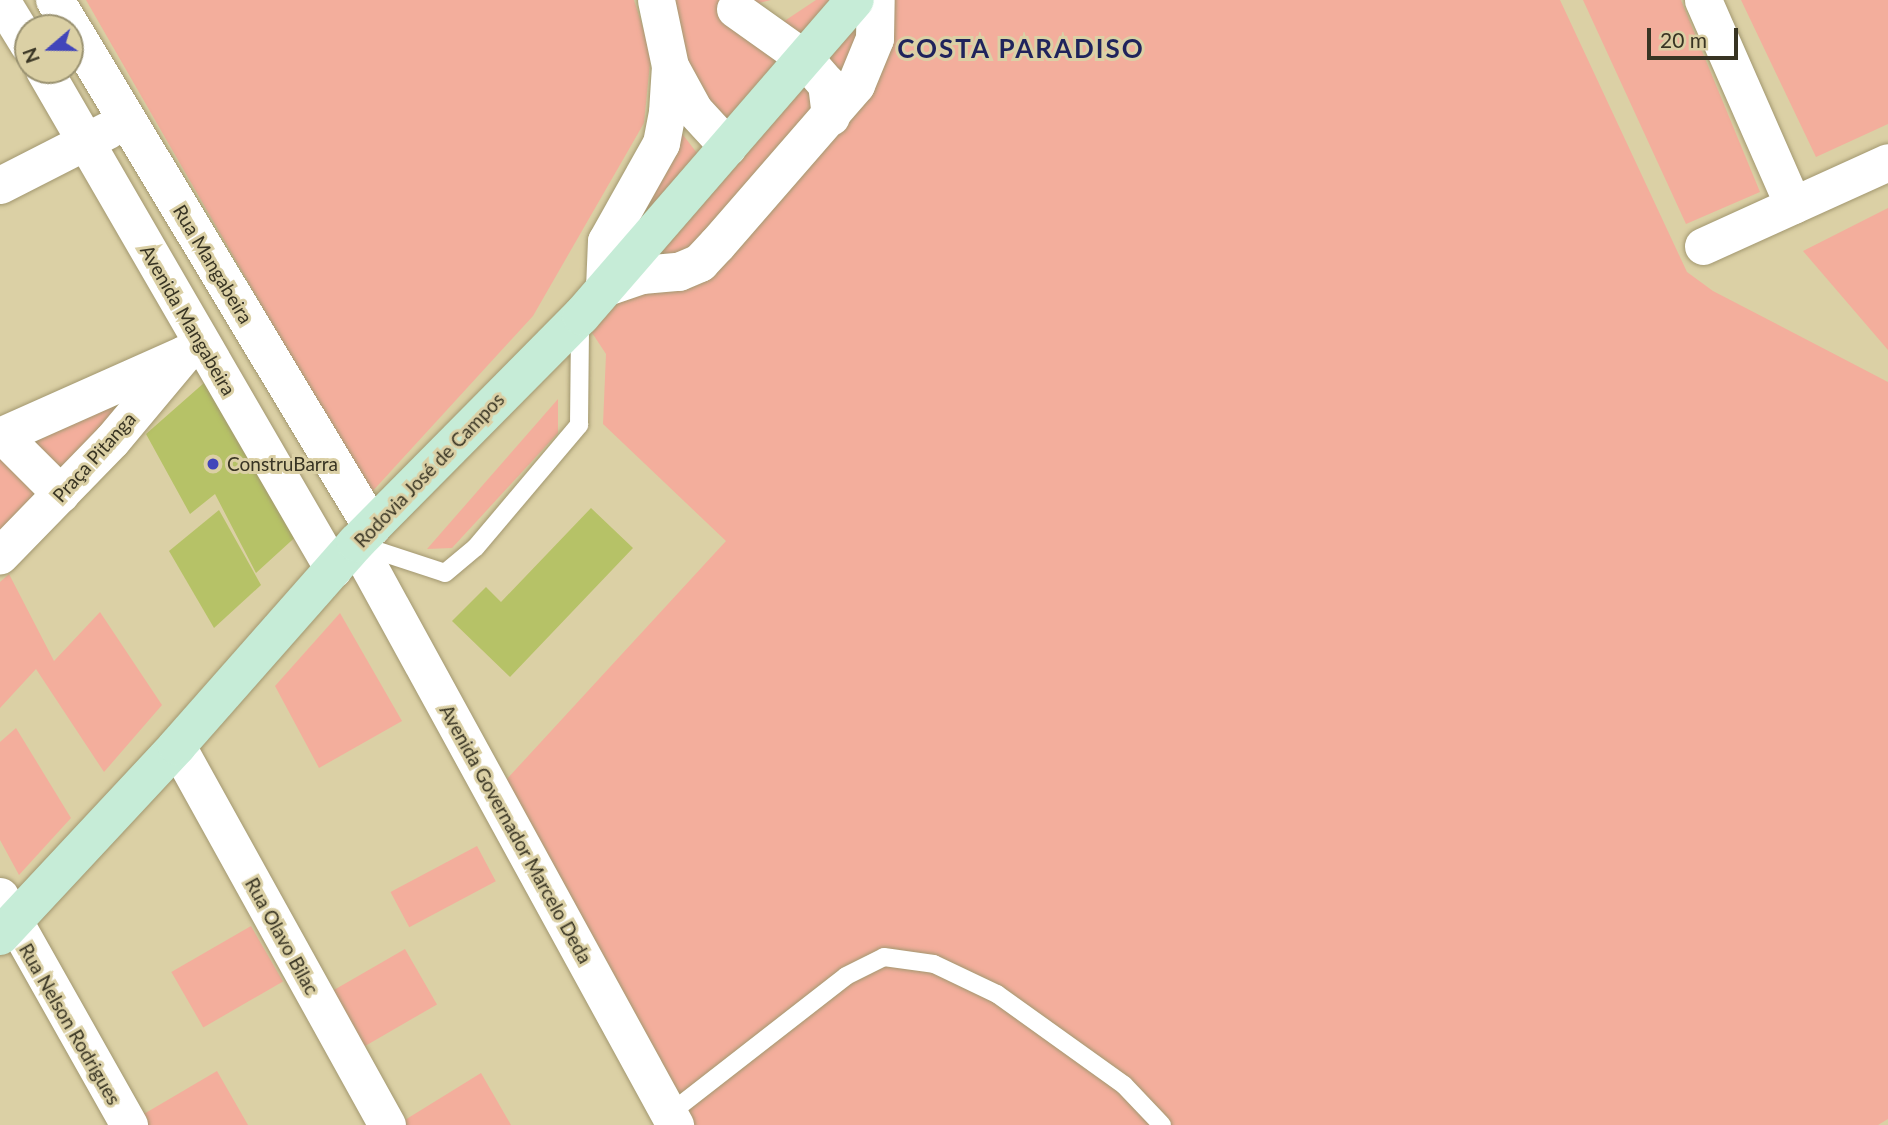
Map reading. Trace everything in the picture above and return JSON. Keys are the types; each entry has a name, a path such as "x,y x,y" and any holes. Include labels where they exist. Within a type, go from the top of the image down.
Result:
{"main road":[{"name":"Rodovia José de Campos","path":"4,919 177,747 354,546 592,302 855,0"}],"street":[{"path":"1,0 14,21"},
{"name":"Rua Mangabeira","path":"55,0 125,120 354,546"},
{"path":"656,0 670,66 694,110 728,147 784,164"},
{"path":"728,4 771,0"},
{"path":"592,302 642,275 679,272 700,263 784,164 831,117 856,85 874,39 876,0"},
{"path":"1703,0 1793,205"},
{"path":"728,4 804,58 827,84 831,117"},
{"path":"592,302 606,241 661,143 670,66"},
{"name":"Avenida Mangabeira","path":"52,84 87,141 192,348 354,546"},
{"path":"0,185 125,120"},
{"path":"1703,246 1888,162"},
{"name":"Praça Pitanga","path":"1,435 192,348"},
{"name":"Praça Pitanga","path":"0,555 61,494 192,348"},
{"path":"1,435 61,494"},
{"name":"Avenida Governador Marcelo Deda","path":"354,546 665,1122"},
{"name":"Rua Olavo Bilac","path":"177,747 387,1125"},
{"name":"Rua Nelson Rodrigues","path":"4,919 129,1125"}],"lane":[{"path":"354,546 445,573 476,547 579,425 592,302"},
{"path":"665,1122 846,976 884,957 934,964 997,994 1124,1085 1162,1125"}],"shaded area":[{"path":"86,0 634,0 651,53 644,123 533,316 370,494"},
{"path":"656,0 771,0 736,9 804,58 855,0 1560,0 1687,272 1713,291 1888,382 1888,1119 1878,1125 679,1125 494,793 726,541 603,424 606,354 581,316 728,147"},
{"path":"816,0 836,0 799,38 777,26"},
{"path":"1583,0 1681,0 1760,192 1686,224"},
{"path":"1741,0 1888,0 1888,124 1816,157"},
{"path":"677,127 700,157 617,256"},
{"path":"1888,208 1888,350 1803,251"},
{"path":"184,354 0,555 0,436"},
{"path":"558,399 558,433 452,548 427,549"},
{"path":"9,574 54,661 100,612 162,705 104,772 36,669 0,708 0,582"},
{"path":"340,613 402,721 319,768 275,686"},
{"path":"16,728 71,818 19,875 0,840 0,742"},
{"path":"477,846 496,881 409,927 390,892"},
{"path":"251,926 283,981 203,1027 171,972"},
{"path":"405,949 437,1004 357,1050 325,995"},
{"path":"217,1071 248,1125 142,1125 137,1118"},
{"path":"481,1073 511,1125 400,1123"}],"building":[{"name":"ConstruBarra","path":"213,375 302,531 256,573 215,494 190,514 146,434"},
{"path":"591,508 633,548 510,677 452,621 486,587 501,602"},
{"path":"219,510 261,585 214,628 169,551"}],"place":[{"name":"ConstruBarra","path":"213,464"}],"district":[{"name":"COSTA PARADISO","path":"1021,49"}]}
